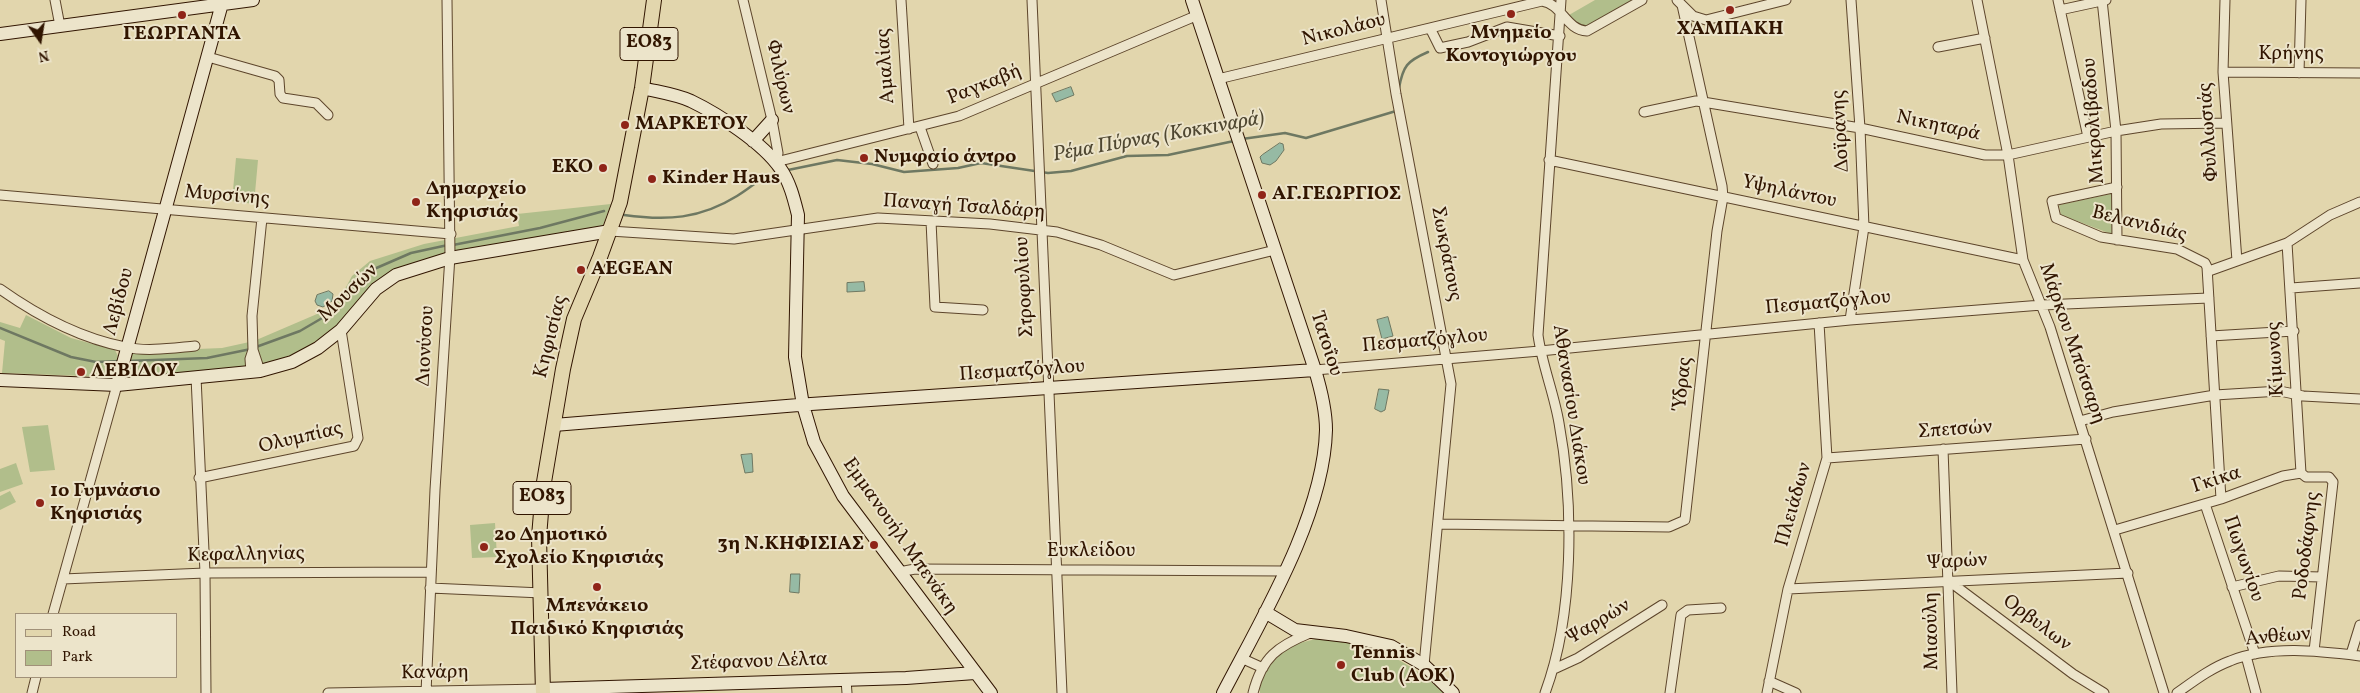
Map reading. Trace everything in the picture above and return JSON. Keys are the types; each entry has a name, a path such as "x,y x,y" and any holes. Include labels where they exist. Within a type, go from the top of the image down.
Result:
{"main road":[{"name":"Κηφισίας","path":"543,691 540,508 566,354 574,319 614,221 642,88 654,0"}],"street":[{"path":"56,0 60,26"},
{"path":"0,34 223,2 253,0"},
{"name":"Διονύσου","path":"426,692 430,588 451,238 447,0"},
{"name":"Φιλύρων","path":"743,0 772,120 778,153 776,162"},
{"name":"Αμαλίας","path":"901,0 909,129"},
{"name":"Στροφυλίου","path":"1032,0 1040,229 1062,693"},
{"name":"Τατοΐου","path":"1192,0 1315,370 1325,418 1323,462 1312,501 1284,571 1265,612 1223,693"},
{"name":"Σωκράτους","path":"1380,0 1398,106 1448,358 1451,384 1424,665"},
{"name":"Αθανασίου Διάκου","path":"1545,693 1554,669 1568,570 1569,526 1560,425 1540,351 1538,313 1562,0"},
{"name":"Νικολάου","path":"1218,79 1542,1 1554,5 1574,28 1587,30 1642,0"},
{"path":"1679,3 1693,16 1706,20 1786,0"},
{"name":"Δοϊρανης","path":"1850,320 1864,227 1860,128 1851,0"},
{"name":"Μάρκου Μπότσαρη","path":"1977,0 2008,155 2023,260 2042,305 2086,439 2164,693"},
{"path":"2058,0 2088,137"},
{"path":"2060,10 2103,0"},
{"name":"Μικρολίβαδου","path":"2103,0 2116,131 2117,240"},
{"name":"Φυλλωσιάς","path":"2225,0 2223,72 2237,261"},
{"path":"2299,73 2301,0"},
{"name":"Λεβίδου","path":"53,613 223,2"},
{"name":"Ύδρας","path":"1438,524 1669,527 1685,520 1717,231 1723,197 1703,102 1679,3"},
{"name":"Ραγκαβή","path":"776,162 959,116 1198,16"},
{"path":"1430,28 1440,48 1468,42 1507,27 1560,36"},
{"path":"1938,47 1984,38"},
{"path":"208,57 275,76 279,80 280,94 283,98 316,103 328,115"},
{"name":"Κρήνης","path":"2223,72 2360,72"},
{"name":"Εμμανουήλ Μπενάκη","path":"642,88 691,102 753,141 776,162 785,176 794,200 799,230 795,357 808,428 832,478 899,572 991,693"},
{"name":"Νικηταρά","path":"1644,112 1696,101 1860,128 1985,155 2008,155 2116,131 2161,124 2226,123"},
{"path":"753,141 772,120"},
{"path":"920,127 933,164"},
{"name":"Υψηλάντου","path":"1549,160 2023,260"},
{"name":"Βελανιδιάς","path":"2117,187 2052,201 2056,218 2101,237 2177,249 2205,263 2209,271"},
{"name":"Μυρσίνης","path":"0,195 262,218 451,238"},
{"path":"2220,499 2209,271 2287,243 2330,215 2360,202"},
{"path":"255,372 251,331 262,218"},
{"name":"Παναγή Τσαλδάρη","path":"614,221 734,239 878,218 1040,229 1100,245 1174,275 1275,250"},
{"name":"Μουσών","path":"0,380 117,385 255,372 304,357 341,330 385,282 396,275 450,257 614,221"},
{"path":"932,221 935,307 983,310"},
{"name":"Κίμωνος","path":"2287,243 2294,331 2301,473"},
{"path":"2291,288 2360,283"},
{"path":"0,289 33,312 69,330 127,348 195,346"},
{"name":"Πεσματζόγλου","path":"554,425 803,405 1315,370 1540,351 1850,320 2042,305 2209,298"},
{"name":"Πλειάδων","path":"1767,693 1788,589 1827,458 1819,323"},
{"name":"Ολυμπίας","path":"199,478 354,446 358,438 341,330"},
{"path":"2211,336 2294,331"},
{"path":"196,378 199,478 205,574 206,693"},
{"path":"2080,421 2113,412 2214,395 2280,391 2303,396 2360,399"},
{"name":"Σπετσών","path":"1827,458 2086,439"},
{"name":"Μιαούλη","path":"1943,449 1952,693"},
{"name":"Γκίκα","path":"2115,530 2220,499 2283,476 2301,473 2306,477 2329,477"},
{"name":"Ροδοδάφνης","path":"2314,651 2333,482 2329,477"},
{"name":"Πωγωνίου","path":"2204,504 2232,587 2251,655 2256,693"},
{"name":"Ευκλείδου","path":"899,572 915,569 1284,571"},
{"name":"Κεφαλληνίας","path":"63,579 205,574 431,572"},
{"name":"Ψαρών","path":"1788,589 2128,573"},
{"path":"2232,587 2279,576 2322,577"},
{"name":"Ορβυλων","path":"1949,581 2073,674 2104,693"},
{"path":"430,588 542,594"},
{"name":"Ψαρρών","path":"1554,669 1578,658 1662,606"},
{"path":"1670,693 1681,615 1688,610 1721,608"},
{"path":"1265,612 1295,630 1346,636 1391,646 1424,665 1453,693"},
{"path":"2355,655 2360,625"},
{"path":"1253,693 1269,658 1282,645 1311,633"},
{"name":"Ανθέων","path":"2177,693 2216,667 2251,655 2314,651 2355,655"},
{"path":"1241,658 1263,668"},
{"name":"Στέφανου Δέλτα","path":"543,691 729,688 975,674"},
{"path":"32,693 36,678"},
{"path":"846,680 847,693"},
{"path":"1769,681 1796,693"},
{"name":"Κανάρη","path":"328,693 543,691"}],"green space":[{"path":"1595,0 1633,0 1589,25 1578,23 1569,15"},
{"path":"236,158 258,160 254,204 232,201"},
{"path":"2115,193 2114,235 2061,215 2059,205"},
{"path":"611,204 602,228 398,269 375,282 333,331 311,346 287,357 232,369 120,377 128,349 222,348 254,341 324,311 339,300 352,276 370,261 424,244 519,226 517,214"},
{"path":"26,315 71,338 115,350 118,356 112,377 2,373 5,341 0,339 0,322 20,328"},
{"path":"48,425 55,470 30,472 22,427"},
{"path":"16,463 23,484 0,492 0,469"},
{"path":"10,491 16,502 0,510 0,496"},
{"path":"495,523 497,557 472,558 470,525"},
{"name":"Tennis Club (AOK)","path":"1316,639 1353,644 1385,654 1415,670 1444,693 1260,693 1260,685 1266,671 1283,652 1296,644"}],"shaded area":[{"path":"1071,87 1074,95 1056,102 1052,94"},
{"path":"1280,143 1283,144 1284,150 1276,161 1270,165 1262,163 1260,157"},
{"path":"864,282 865,291 847,292 847,283"},
{"path":"329,291 333,294 332,301 323,307 317,305 315,301 317,295"},
{"path":"1388,317 1393,336 1382,339 1377,320"},
{"path":"1379,389 1389,390 1385,410 1381,412 1375,409"},
{"path":"752,454 753,472 745,473 741,455"},
{"path":"791,574 800,574 799,593 790,592"}],"waterway":[{"name":"Ρέμα Πύρνας (Κοκκιναρά)","path":"1399,88 1402,74 1407,65 1415,58 1428,52"},
{"name":"Ρέμα Πύρνας (Κοκκιναρά)","path":"1242,139 1285,133 1306,138 1396,111"},
{"name":"Ρέμα Πύρνας (Κοκκιναρά)","path":"788,170 837,160 872,164 904,172 958,168 981,163 1048,173 1071,171 1127,156 1168,155 1234,141"},
{"name":"Ρέμα Πύρνας (Κοκκιναρά)","path":"624,215 669,218 696,214 723,204 760,180 777,173"},
{"name":"Ρέμα Πύρνας (Κοκκιναρά)","path":"453,245 540,228 604,211"},
{"name":"Ρέμα Πύρνας (Κοκκιναρά)","path":"256,347 300,331 341,307 358,276 411,253 448,245"},
{"name":"Ρέμα Πύρνας (Κοκκιναρά)","path":"0,328 71,357 96,362 120,361"},
{"name":"Ρέμα Πύρνας (Κοκκιναρά)","path":"128,361 207,358 251,349"}],"place":[{"name":"ΧΑΜΠΑΚΗ","path":"1730,10"},
{"name":"Μνημείο Κοντογιώργου","path":"1511,14"},
{"name":"ΓΕΩΡΓΑΝΤΑ","path":"182,15"},
{"name":"ΜΑΡΚΕΤΟΥ","path":"625,125"},
{"name":"Νυμφαίο άντρο","path":"864,158"},
{"name":"EKO","path":"603,168"},
{"name":"Kinder Haus","path":"652,179"},
{"name":"ΑΓ.ΓΕΩΡΓΙΟΣ","path":"1262,195"},
{"name":"Δημαρχείο Κηφισιάς","path":"416,202"},
{"name":"AEGEAN","path":"581,270"},
{"name":"ΛΕΒΙΔΟΥ","path":"81,372"},
{"name":"1ο Γυμνάσιο Κηφισιάς","path":"40,503"},
{"name":"3η Ν.ΚΗΦΙΣΙΑΣ","path":"874,545"},
{"name":"2ο Δημοτικό Σχολείο Κηφισιάς","path":"484,547"},
{"name":"Μπενάκειο Παιδικό Κηφισιάς","path":"597,587"},
{"name":"Tennis Club (AOK)","path":"1341,665"}]}
